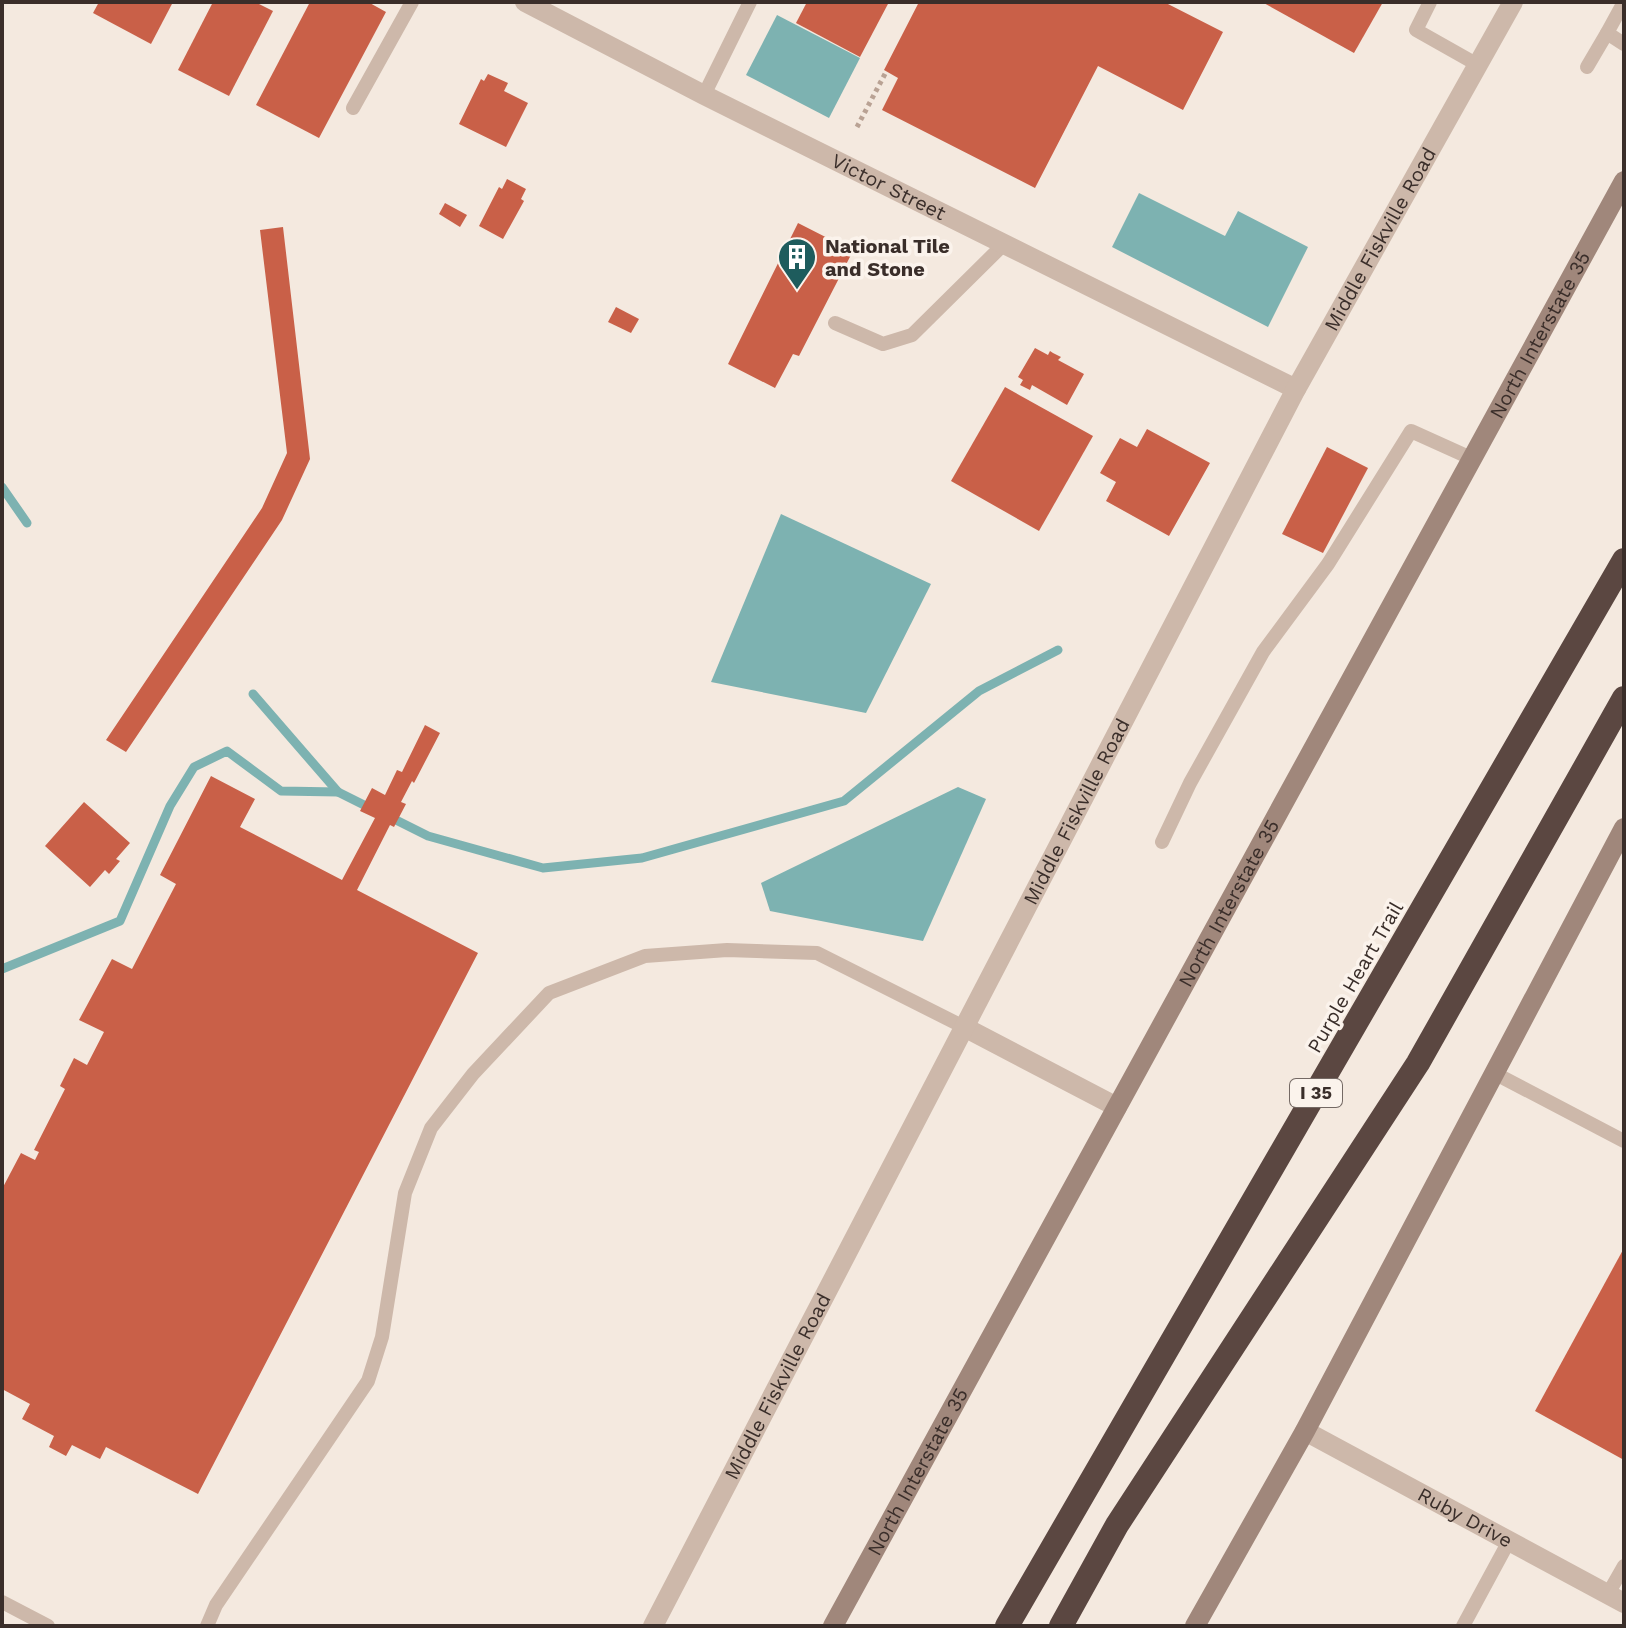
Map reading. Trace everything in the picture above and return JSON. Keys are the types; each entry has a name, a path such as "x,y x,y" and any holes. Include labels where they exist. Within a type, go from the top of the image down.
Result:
{"highway":[{"name":"Purple Heart Trail","path":"1007,1626 1624,560"},
{"path":"1061,1626 1117,1525 1418,1063 1624,698"},
{"path":"1077,1626 1117,1525"}],"main road":[{"name":"North Interstate 35","path":"833,1626 1624,181"},
{"path":"1195,1626 1305,1431 1624,828"}],"street":[{"name":"Victor Street","path":"525,2 704,95 1296,389"},
{"name":"Middle Fiskville Road","path":"653,1626 1296,389 1513,2"},
{"path":"964,1027 1117,1107"},
{"name":"Ruby Drive","path":"1305,1431 1616,1598"}],"lane":[{"path":"353,108 412,2"},
{"path":"704,95 750,2"},
{"path":"1430,2 1416,30 1478,65"},
{"path":"1587,67 1624,2"},
{"path":"1607,33 1624,44"},
{"path":"835,323 883,344 912,335 1004,244"},
{"path":"1162,842 1190,783 1263,652 1328,564 1411,431 1473,459"},
{"path":"207,1626 216,1605 368,1381 382,1337 405,1193 431,1128 473,1074 549,993 645,956 727,950 817,953 964,1027"},
{"path":"1494,1073 1624,1141"},
{"path":"1463,1626 1509,1541"},
{"path":"1616,1598 1624,1566"},
{"path":"2,1602 48,1626"}],"path":[{"path":"857,127 886,72"}],"water":[{"path":"777,15 860,58 829,118 746,75"},
{"path":"1139,193 1225,236 1238,211 1308,247 1268,327 1112,247"},
{"path":"781,514 931,584 866,713 711,682"},
{"path":"958,787 986,799 923,941 770,911 761,883"}],"building":[{"path":"99,2 173,2 151,44 93,13"},
{"path":"213,2 255,2 273,11 229,96 178,70"},
{"path":"310,2 368,2 386,12 319,138 256,105"},
{"path":"807,2 889,2 860,57 796,23"},
{"path":"919,2 1164,2 1223,32 1183,110 1098,66 1035,188 882,110 898,78 884,70"},
{"path":"1262,2 1383,2 1354,53"},
{"path":"488,74 508,83 504,91 528,103 506,147 459,124 481,79 484,81"},
{"path":"507,179 526,189 521,199 524,201 503,239 479,226 499,187 502,189"},
{"path":"445,203 467,215 460,227 439,214"},
{"name":"National Tile and Stone","path":"798,223 853,251 799,356 793,354 775,388 728,364"},
{"path":"283,227 310,459 282,520 126,752 106,740 262,508 287,453 260,230"},
{"path":"616,307 639,319 631,333 608,322"},
{"path":"1035,348 1048,355 1050,351 1061,357 1058,360 1084,374 1067,405 1032,385 1030,390 1020,385 1023,380 1018,377"},
{"path":"1005,387 1093,436 1039,531 951,481"},
{"path":"1147,429 1210,463 1169,536 1106,501 1116,482 1100,473 1120,438 1137,447"},
{"path":"1327,447 1368,468 1323,553 1282,534"},
{"path":"425,725 440,733 401,802 406,804 394,827 390,825 357,890 478,953 198,1494 106,1447 100,1459 72,1445 66,1456 49,1447 54,1436 22,1419 30,1404 2,1389 2,1189 21,1153 35,1160 39,1152 34,1150 65,1089 60,1086 74,1058 87,1065 104,1032 79,1020 112,959 132,969 176,884 160,875 211,776 255,799 240,827 342,880 375,818 360,811 372,788 385,795 397,770 402,772"},
{"path":"84,802 130,843 116,859 120,861 109,874 105,870 90,887 45,846"},
{"path":"1624,1248 1624,1460 1535,1411"}],"waterway":[{"path":"2,487 27,523"},
{"path":"388,816 428,836 543,868 642,858 844,801 979,691 1058,650"},
{"path":"253,694 338,792 374,810"},
{"path":"2,969 120,921 170,806 194,767 227,751 281,791 338,792"}],"place":[{"name":"National Tile and Stone","path":"797,291"}]}
